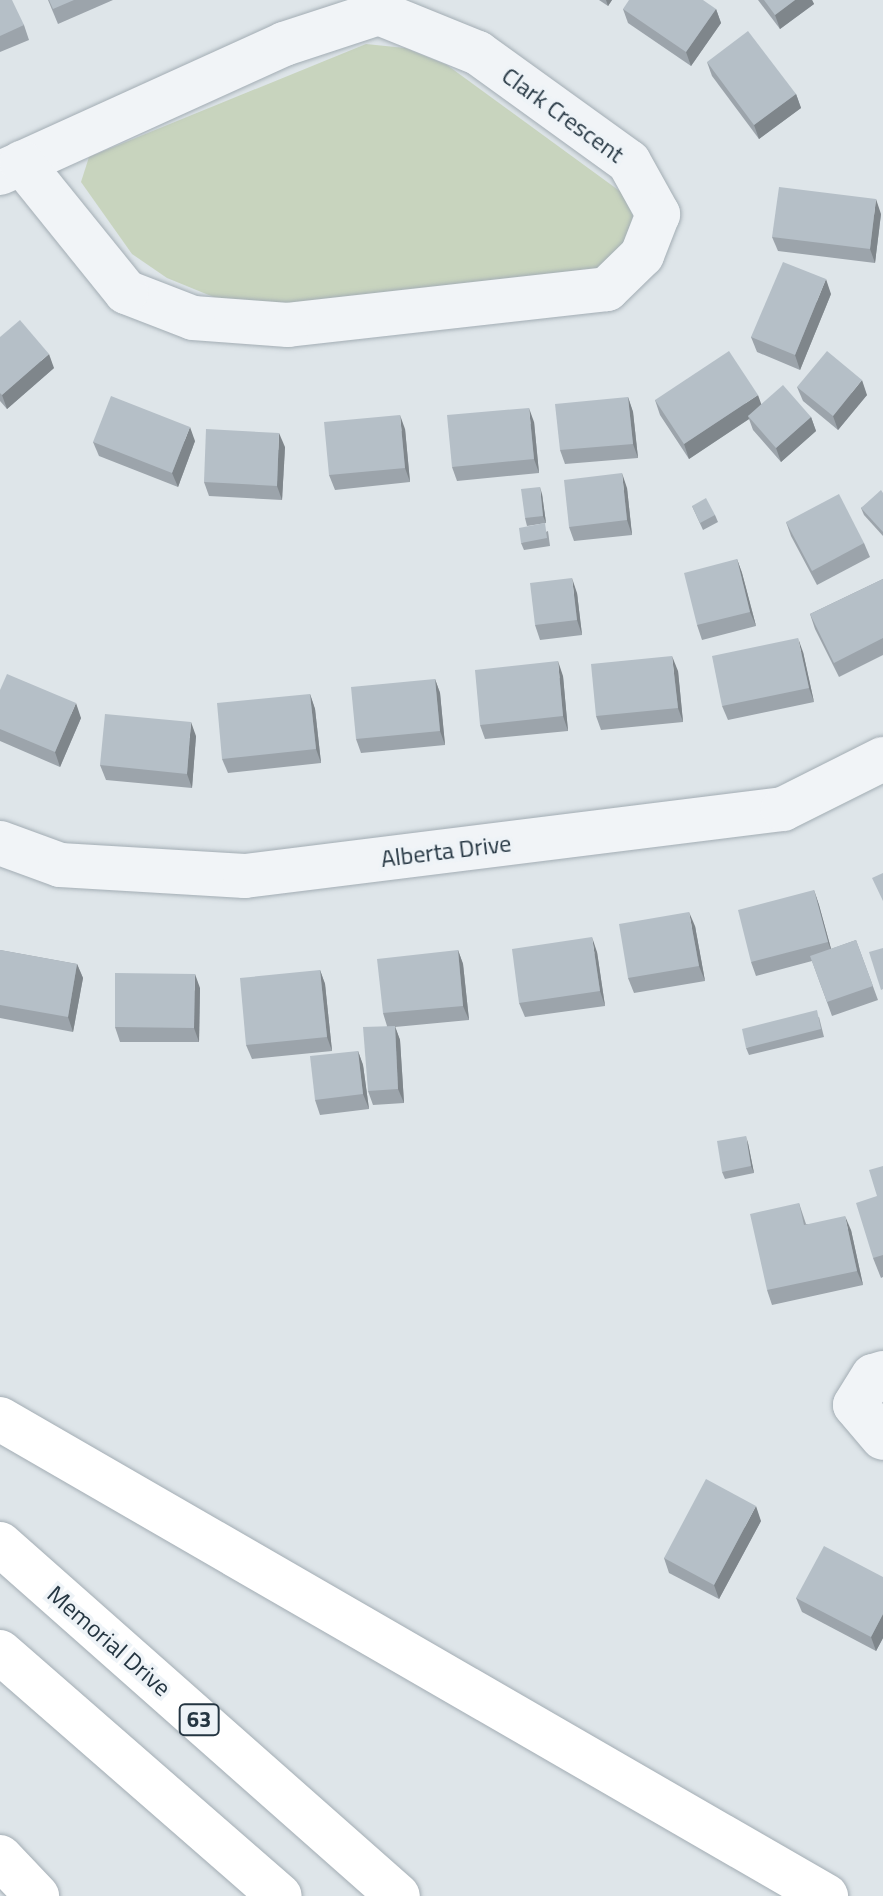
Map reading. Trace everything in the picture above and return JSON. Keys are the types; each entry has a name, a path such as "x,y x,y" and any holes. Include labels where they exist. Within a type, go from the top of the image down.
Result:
{"highway":[{"path":"0,1419 826,1896"},
{"name":"Memorial Drive","path":"0,1544 398,1896"},
{"path":"0,1652 280,1896"},
{"path":"0,1857 37,1896"}],"street":[{"name":"Clark Crescent","path":"379,13 478,53 516,80 629,162 658,214 642,255 607,289 288,325 193,318 126,292 11,168 284,44 379,13"},
{"name":"Alberta Drive","path":"0,843 60,865 245,876 783,809 883,759"},
{"path":"883,1373 873,1376 855,1405 883,1438"}],"green space":[{"path":"366,44 405,48 447,65 621,192 633,216 624,244 603,268 268,307 216,298 167,278 132,254 81,182 89,157"}],"building":[{"path":"0,0 12,0 24,25 0,36"},
{"path":"49,0 74,0 53,9"},
{"path":"629,0 703,0 716,9 686,52 623,9"},
{"path":"764,0 795,0 775,15"},
{"path":"748,31 796,94 754,125 707,62"},
{"path":"779,187 876,199 870,249 772,237"},
{"path":"783,262 826,279 795,355 751,337"},
{"path":"20,320 49,354 2,395 0,337"},
{"path":"729,351 758,395 684,444 655,400"},
{"path":"827,351 862,380 833,416 797,387"},
{"path":"783,385 811,417 776,448 748,416"},
{"path":"111,396 190,427 172,473 93,442"},
{"path":"628,397 633,444 560,450 555,404"},
{"path":"529,408 534,459 452,467 447,415"},
{"path":"400,415 405,468 329,475 324,422"},
{"path":"206,429 279,433 277,486 204,482"},
{"path":"622,473 627,520 569,527 564,480"},
{"path":"540,487 543,516 525,518 521,489"},
{"path":"881,490 883,493 883,532 861,508"},
{"path":"839,494 864,543 812,571 786,522"},
{"path":"706,498 715,515 700,523 692,506"},
{"path":"545,523 547,538 521,543 519,528"},
{"path":"737,559 750,612 697,625 684,573"},
{"path":"572,578 577,620 535,625 530,583"},
{"path":"883,579 883,638 834,663 810,614"},
{"path":"798,638 809,688 722,706 712,656"},
{"path":"672,656 678,708 596,716 591,664"},
{"path":"558,661 563,716 480,725 475,670"},
{"path":"7,674 76,703 55,752 0,729 0,690"},
{"path":"435,679 440,731 356,739 351,687"},
{"path":"310,694 316,749 222,759 217,703"},
{"path":"105,714 191,722 187,774 100,765"},
{"path":"883,873 883,901 872,878"},
{"path":"814,890 828,942 751,962 738,910"},
{"path":"689,912 699,966 628,978 619,924"},
{"path":"592,937 600,991 519,1003 512,949"},
{"path":"856,940 873,986 827,1002 810,956"},
{"path":"883,948 883,989 881,990 869,952"},
{"path":"0,950 77,964 68,1017 0,1005"},
{"path":"458,950 463,1006 383,1013 377,959"},
{"path":"320,970 327,1037 246,1045 240,978"},
{"path":"115,973 195,974 194,1028 115,1027"},
{"path":"817,1010 821,1029 746,1048 742,1029"},
{"path":"395,1026 398,1089 368,1091 363,1027"},
{"path":"358,1051 363,1094 315,1100 310,1056"},
{"path":"746,1136 751,1166 722,1172 717,1141"},
{"path":"883,1166 883,1255 873,1258 856,1203 877,1196 869,1170"},
{"path":"799,1203 804,1225 845,1216 857,1271 767,1290 750,1214"},
{"path":"706,1479 756,1506 714,1585 664,1558"},
{"path":"824,1546 883,1577 883,1614 871,1637 796,1598"}]}
